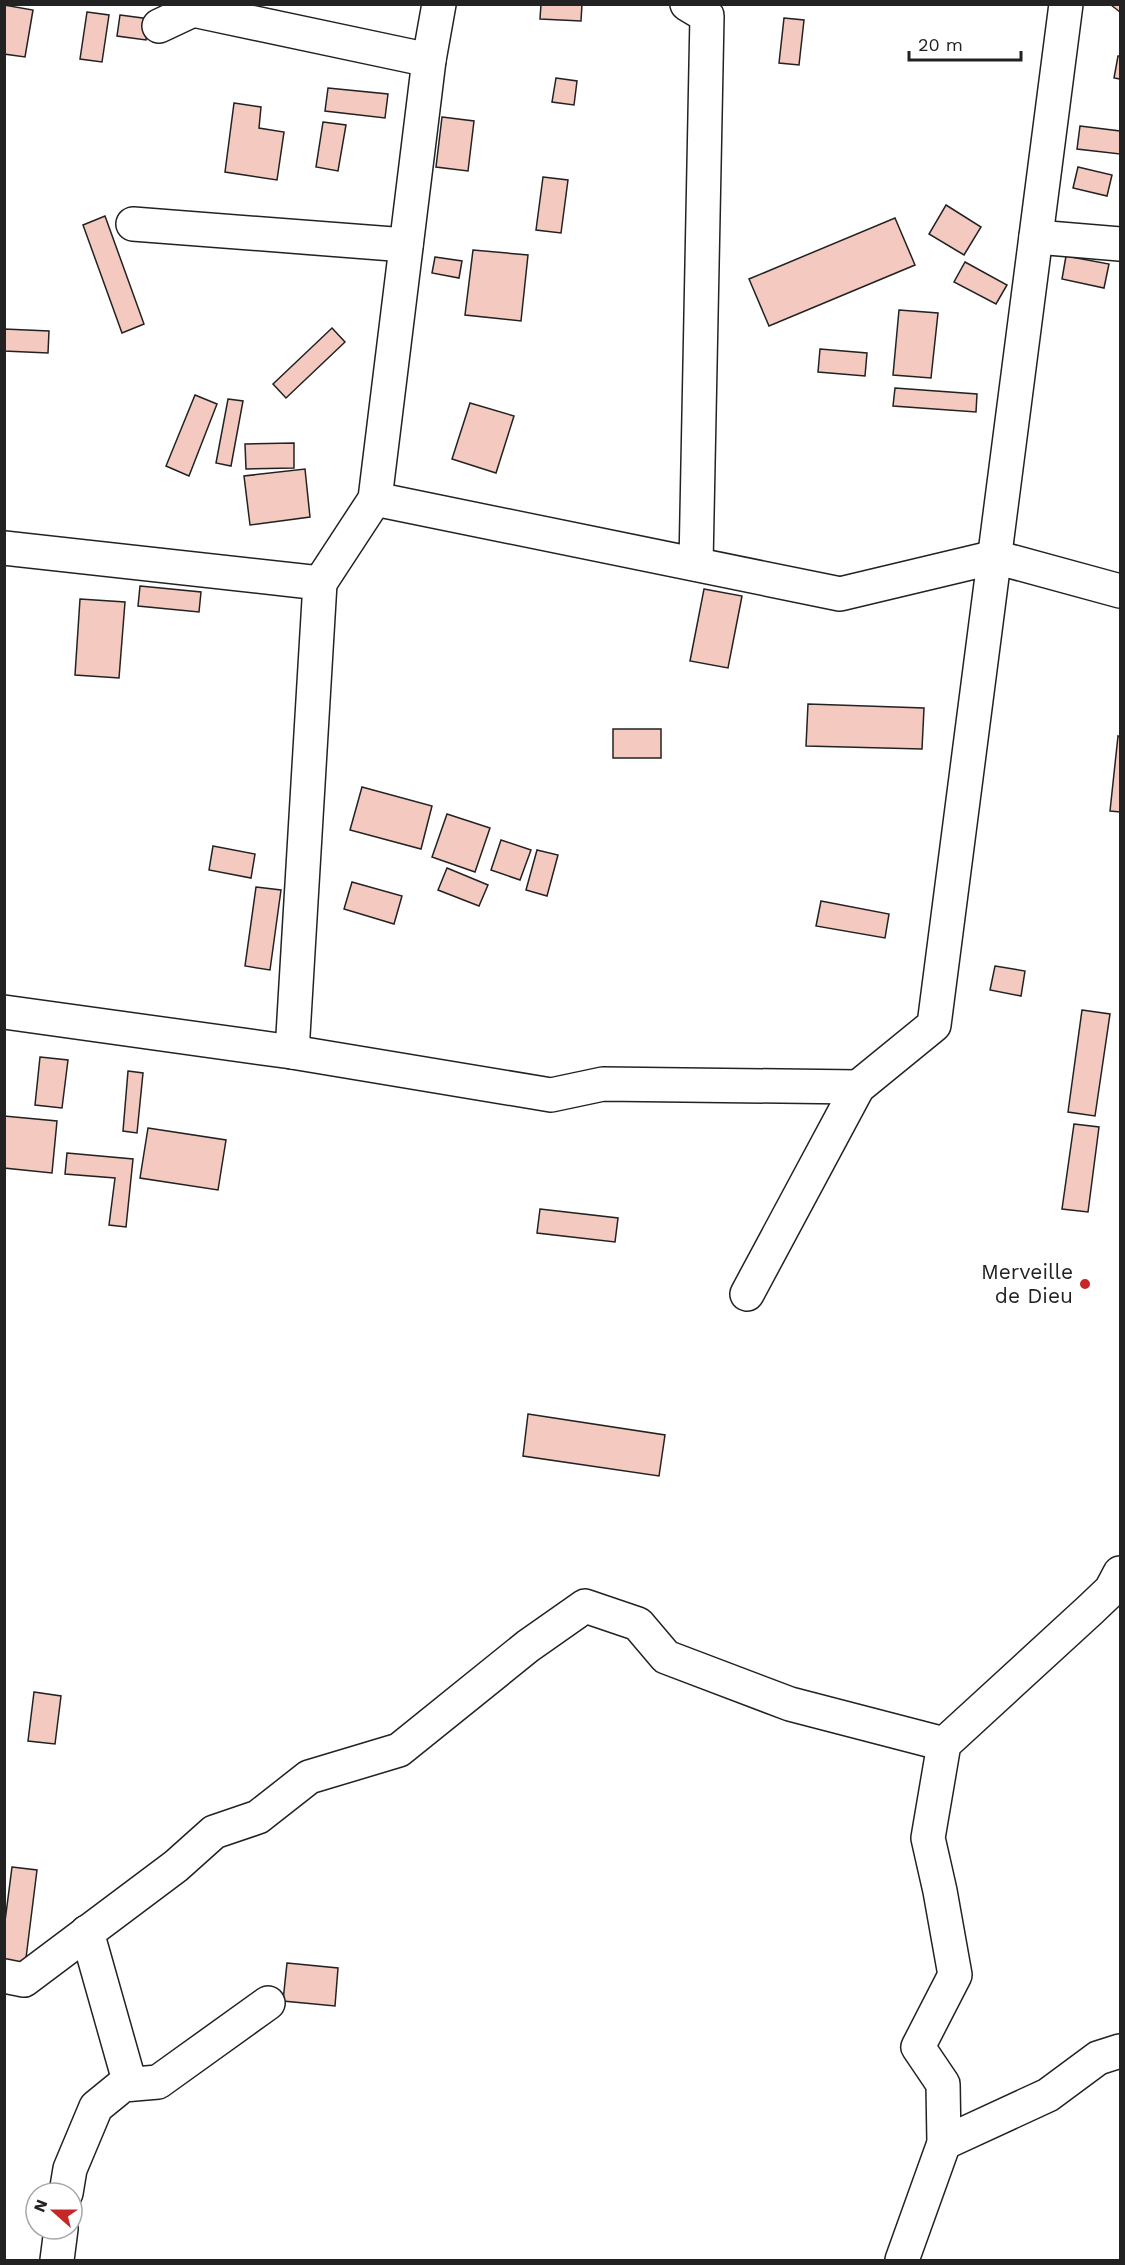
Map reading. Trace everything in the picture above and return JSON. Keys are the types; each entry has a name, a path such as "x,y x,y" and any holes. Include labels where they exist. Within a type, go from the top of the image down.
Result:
{"street":[{"path":"292,1052 320,583 375,499 429,60 439,4"},
{"path":"687,4 706,16 696,564"},
{"path":"747,1294 858,1087 934,1025 1066,4"},
{"path":"159,26 193,10 429,60"},
{"path":"133,224 406,245"},
{"path":"1036,237 1120,244"},
{"path":"375,499 840,594 995,557 1120,591"},
{"path":"4,548 320,583"},
{"path":"4,1012 292,1052 551,1095 603,1084 858,1087"},
{"path":"902,2260 944,2144 943,2084 918,2048 955,1975 928,1838 944,1744 1111,1590 1120,1573"},
{"path":"4,1976 24,1980 176,1866 214,1832 258,1817 309,1777 399,1750 528,1646 585,1606 638,1624 666,1657 790,1704 944,1744"},
{"path":"87,1932 130,2084"},
{"path":"68,2181 70,2169 96,2107 123,2085 158,2082 268,2002"},
{"path":"944,2144 1048,2095 1098,2058 1120,2051"},
{"path":"57,2260 59,2241"}],"building":[{"path":"541,4 582,4 581,21 540,19"},
{"path":"1120,4 1120,12 1111,5"},
{"path":"4,5 33,10 25,57 4,54"},
{"path":"87,12 109,15 102,62 80,59"},
{"path":"120,15 150,19 146,40 117,36"},
{"path":"784,18 804,20 799,65 779,63"},
{"path":"1118,56 1120,56 1120,79 1114,78"},
{"path":"556,78 577,81 574,105 552,102"},
{"path":"328,88 388,94 385,118 325,111"},
{"path":"234,103 261,107 259,128 284,132 277,180 225,172"},
{"path":"442,117 474,121 468,171 436,167"},
{"path":"323,122 346,125 338,171 316,167"},
{"path":"1080,126 1120,131 1120,154 1077,149"},
{"path":"1078,167 1112,175 1107,196 1073,188"},
{"path":"543,177 568,180 561,233 536,230"},
{"path":"946,205 981,227 964,255 929,234"},
{"path":"105,216 144,324 122,333 83,225"},
{"path":"895,218 915,265 769,326 749,279"},
{"path":"473,250 528,255 521,321 465,315"},
{"path":"1066,256 1109,264 1104,288 1062,279"},
{"path":"435,257 462,261 459,278 432,273"},
{"path":"965,262 1007,285 996,304 954,282"},
{"path":"899,310 938,313 931,378 893,375"},
{"path":"332,328 345,342 286,398 273,384"},
{"path":"4,329 49,331 48,353 4,351"},
{"path":"820,349 867,353 865,376 818,372"},
{"path":"895,388 977,394 976,412 893,406"},
{"path":"195,395 217,404 189,476 166,466"},
{"path":"228,399 243,401 231,466 216,463"},
{"path":"470,403 514,416 496,473 452,459"},
{"path":"294,443 294,468 246,469 245,444"},
{"path":"305,469 310,517 250,525 244,476"},
{"path":"140,586 201,592 199,612 138,606"},
{"path":"704,589 742,596 728,668 690,661"},
{"path":"80,599 125,602 119,678 75,675"},
{"path":"808,704 924,708 922,749 806,746"},
{"path":"613,729 661,729 661,758 613,758"},
{"path":"1118,736 1120,737 1120,812 1110,811"},
{"path":"362,787 432,806 421,849 350,830"},
{"path":"447,814 490,828 475,872 432,857"},
{"path":"501,840 531,850 520,880 491,870"},
{"path":"213,846 255,854 251,878 209,870"},
{"path":"537,850 558,855 547,896 526,890"},
{"path":"447,868 488,885 479,906 438,890"},
{"path":"352,882 402,896 394,924 344,909"},
{"path":"256,887 281,890 270,970 245,966"},
{"path":"821,901 889,914 885,938 816,926"},
{"path":"995,966 1025,971 1021,996 990,990"},
{"path":"1082,1010 1110,1014 1095,1116 1068,1112"},
{"path":"40,1057 68,1060 62,1108 35,1105"},
{"path":"128,1071 143,1073 137,1133 123,1131"},
{"path":"4,1116 57,1121 52,1173 4,1168"},
{"path":"1074,1124 1099,1127 1088,1212 1062,1209"},
{"path":"148,1128 226,1140 218,1190 140,1178"},
{"path":"67,1153 133,1159 126,1227 109,1225 115,1178 65,1174"},
{"path":"540,1209 618,1218 615,1242 537,1233"},
{"path":"528,1414 665,1435 659,1476 523,1456"},
{"path":"34,1692 61,1696 55,1744 28,1741"},
{"path":"12,1867 37,1870 25,1966 4,1963 4,1929"},
{"path":"287,1963 338,1968 335,2006 283,2001"}],"place":[{"name":"Merveille de Dieu","path":"1085,1284"}]}
